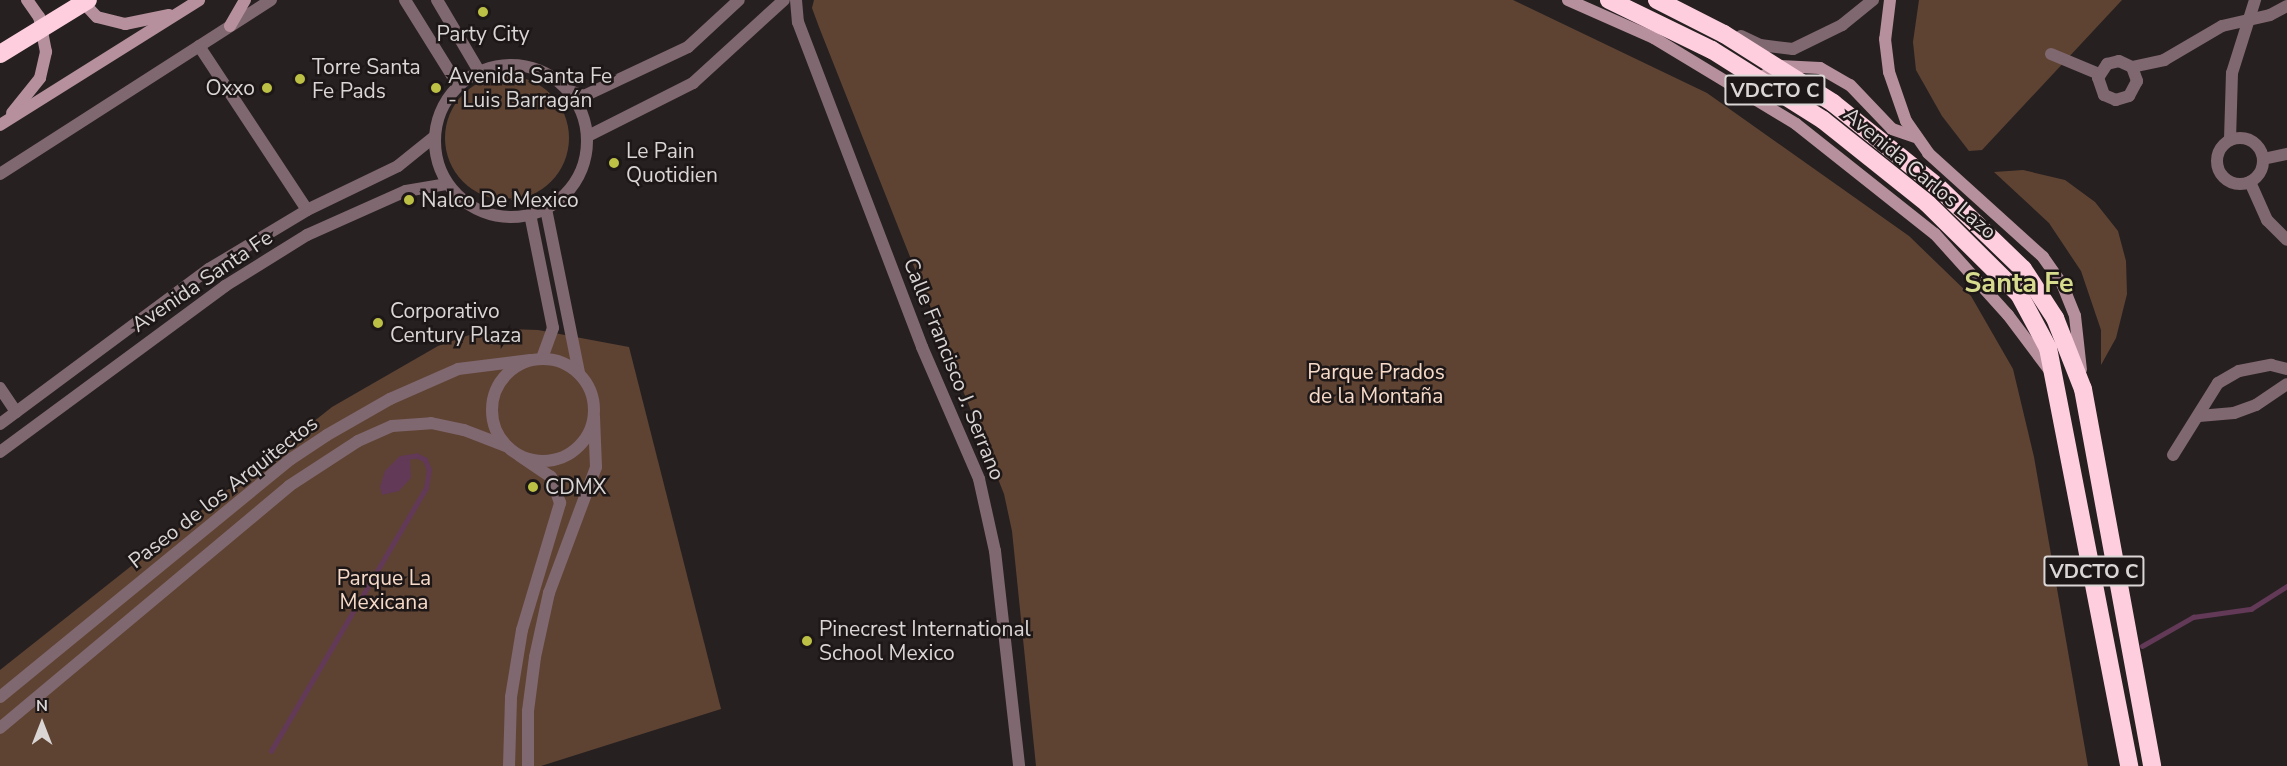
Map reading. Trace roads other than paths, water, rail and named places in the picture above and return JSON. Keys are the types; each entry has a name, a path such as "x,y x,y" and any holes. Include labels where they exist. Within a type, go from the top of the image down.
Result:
{"highway":[{"path":"0,54 88,0"},
{"name":"Avenida Carlos Lazo","path":"1608,0 1712,50 1823,120 1927,203 2019,294 2038,327 2056,378 2129,766"},
{"name":"Avenida Carlos Lazo","path":"1657,0 1724,33 1833,103 1938,187 2024,269 2055,318 2083,389 2152,766"}],"main road":[{"path":"3,123 40,78 46,52 39,16 27,0"},
{"path":"81,0 97,17 125,24 178,13"},
{"path":"3,123 198,0"},
{"path":"230,26 245,0"},
{"name":"Avenida Carlos Lazo","path":"1568,0 1654,38 1744,89 1796,124 1935,234 2008,315 2056,378"},
{"name":"Avenida Carlos Lazo","path":"1890,0 1885,39 1889,72 1915,137 2043,257 2056,276 2074,316 2083,389"},
{"path":"1744,89 1780,66 1820,68 1850,85 1893,129 1915,137"}],"street":[{"path":"0,174 271,0"},
{"path":"405,0 458,85"},
{"path":"437,0 479,71"},
{"path":"570,91 584,117 588,136 585,162 567,193 546,209 530,214 491,215 467,204 447,184 437,163 434,137 446,100 458,85 479,71 498,65 527,66 552,76 570,91 584,96 688,47 739,0"},
{"path":"588,136 693,83 784,0"},
{"name":"Calle Francisco J. Serrano","path":"796,0 798,22 922,348 979,479 995,551 1019,766"},
{"path":"1674,0 1760,45 1793,49 1842,26 1873,0"},
{"path":"2230,140 2232,73 2254,0"},
{"path":"2132,67 2136,88 2123,99 2104,95 2098,84 2098,74 2112,61 2132,67 2164,60 2222,26 2270,15 2287,6"},
{"path":"199,46 306,210"},
{"path":"2050,54 2098,74"},
{"name":"Avenida Santa Fe","path":"0,424 209,269 306,210 398,166 434,137"},
{"path":"2248,139 2255,143 2263,159 2262,168 2250,182 2231,182 2218,170 2218,152 2230,140 2248,139"},
{"path":"2263,159 2287,154"},
{"path":"2250,182 2267,220 2287,240"},
{"name":"Avenida Santa Fe","path":"0,452 206,299 307,235 406,191 447,184"},
{"path":"528,766 528,726 535,657 549,593 596,467 594,402 579,373 546,209"},
{"path":"530,214 553,328 536,359"},
{"path":"509,766 509,725 528,602 560,503 551,477 506,446 494,426 492,402 506,374 536,359 556,360 579,373"},
{"name":"Paseo de los Arquitectos","path":"0,697 291,459 358,415 458,369 536,359"},
{"path":"2173,454 2218,383 2239,371 2271,365 2287,369"},
{"path":"2199,416 2234,413 2256,405 2287,384"},
{"path":"0,388 16,411"},
{"path":"520,456 535,460 566,455 584,439 594,417"},
{"name":"Paseo de los Arquitectos","path":"0,728 103,639 289,486 376,431 431,423 464,430 506,446"},
{"path":"90,623 103,639"},
{"path":"509,725 528,726"}],"waterway":[{"path":"271,751 426,488 429,470 425,460 417,456 402,458"},
{"path":"2142,646 2193,617 2251,609 2287,586"}],"place":[{"name":"Party City","path":"483,12"},
{"name":"Torre Santa Fe Pads","path":"300,79"},
{"name":"Oxxo","path":"267,88"},
{"name":"Avenida Santa Fe - Luis Barragán","path":"436,88"},
{"name":"Le Pain Quotidien","path":"614,163"},
{"name":"Nalco De Mexico","path":"409,200"},
{"name":"Corporativo Century Plaza","path":"378,323"},
{"name":"CDMX","path":"533,487"},
{"name":"Pinecrest International School Mexico","path":"807,641"}],"district":[{"name":"Santa Fe","path":"2019,284"}],"park label":[{"name":"Parque Prados de la Montaña","path":"1376,384"},
{"name":"Parque La Mexicana","path":"384,590"}]}
